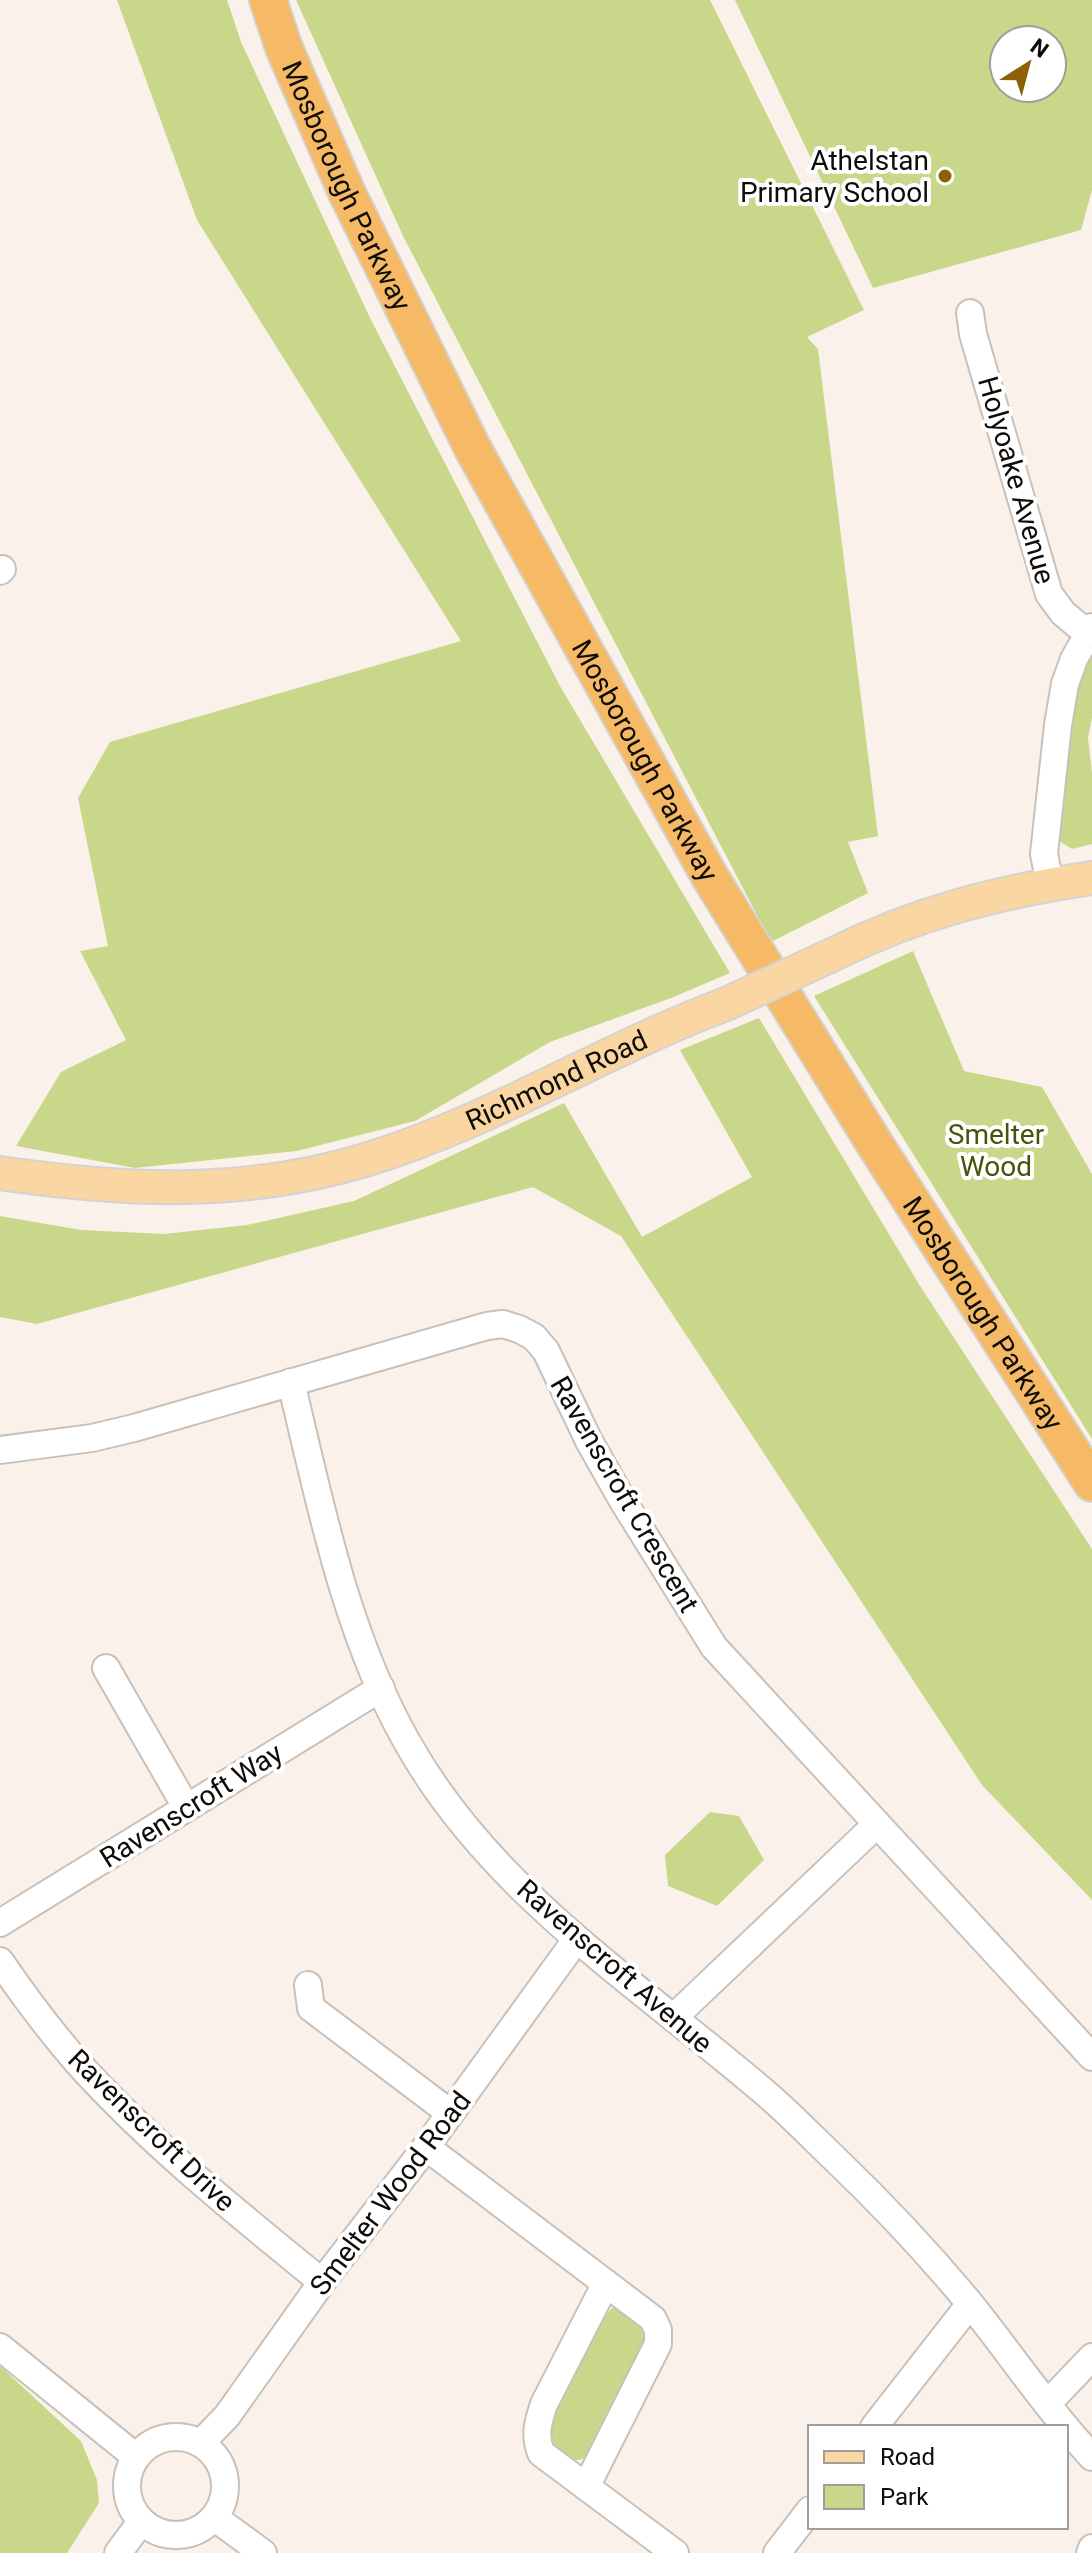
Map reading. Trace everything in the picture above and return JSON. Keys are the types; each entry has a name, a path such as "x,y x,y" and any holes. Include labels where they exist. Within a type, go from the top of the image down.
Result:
{"highway":[{"name":"Mosborough Parkway","path":"268,0 284,48 347,193 473,449 694,849 876,1146 1092,1483"}],"main road":[{"name":"Richmond Road","path":"0,1173 158,1189 221,1187 290,1178 365,1160 438,1134 913,919 987,896 1092,878"}],"street":[{"name":"Holyoake Avenue","path":"970,313 973,334 1049,594 1063,613 1090,631"},
{"path":"1050,884 1044,854 1058,725 1065,684 1090,631"},
{"name":"Ravenscroft Crescent","path":"0,1450 92,1438 487,1326 503,1324 534,1337 546,1351 589,1441 623,1501 714,1647 1092,2057"},
{"name":"Ravenscroft Avenue","path":"291,1382 324,1519 354,1619 407,1743 452,1809 502,1869 576,1940 771,2098 826,2151 907,2233 970,2304 1066,2425"},
{"path":"106,1668 186,1807"},
{"name":"Ravenscroft Way","path":"0,1923 381,1688"},
{"path":"673,2018 876,1825"},
{"name":"Smelter Wood Road","path":"201,2443 227,2416 322,2282 426,2147 576,1940"},
{"name":"Ravenscroft Drive","path":"0,1961 77,2062 141,2127 201,2182 322,2282"},
{"path":"308,1985 311,2008 450,2113"},
{"path":"426,2147 653,2319 658,2330 658,2344 586,2487"},
{"path":"606,2283 544,2404 537,2425 537,2442 541,2453 675,2553"},
{"path":"876,2425 970,2304"},
{"path":"0,2347 136,2457"},
{"path":"1048,2403 1092,2357"},
{"name":"Ravenscroft Avenue","path":"1068,2428 1092,2457"},
{"path":"168,2437 185,2437 201,2443 214,2454 224,2473 226,2491 215,2518 202,2529 181,2536 164,2535 141,2522 131,2508 126,2488 136,2457 148,2445 168,2437"},
{"path":"777,2553 808,2513"},
{"path":"215,2518 263,2553"},
{"path":"118,2553 141,2522"}],"green space":[{"path":"117,0 227,0 241,42 371,320 560,686 730,973 550,1042 415,1121 297,1151 135,1168 16,1146 61,1072 126,1040 80,951 108,946 78,798 110,742 461,641 197,220"},
{"path":"296,0 710,0 864,310 807,337 818,349 878,836 848,842 868,893 771,942 403,236"},
{"name":"Athelstan Primary School","path":"735,0 1092,0 1092,190 1081,230 873,288"},
{"path":"1092,649 1092,717 1088,738 1092,773 1092,844 1072,849 1059,841 1056,812 1074,687"},
{"name":"Smelter Wood","path":"913,951 964,1071 1042,1087 1092,1174 1092,1439 814,996"},
{"path":"759,1018 922,1289 1092,1549 1092,1900 982,1785 621,1236 533,1187 37,1324 0,1317 0,1216 81,1230 164,1234 247,1225 354,1201 564,1103 642,1237 752,1177 680,1050"},
{"path":"710,1812 739,1816 764,1860 717,1906 668,1886 665,1855"},
{"path":"612,2308 619,2309 650,2332 589,2456 578,2460 568,2459 550,2447 548,2424 600,2320"},
{"path":"0,2366 81,2441 97,2480 99,2503 67,2553 0,2553"}],"place":[{"name":"Athelstan Primary School","path":"945,176"}]}
